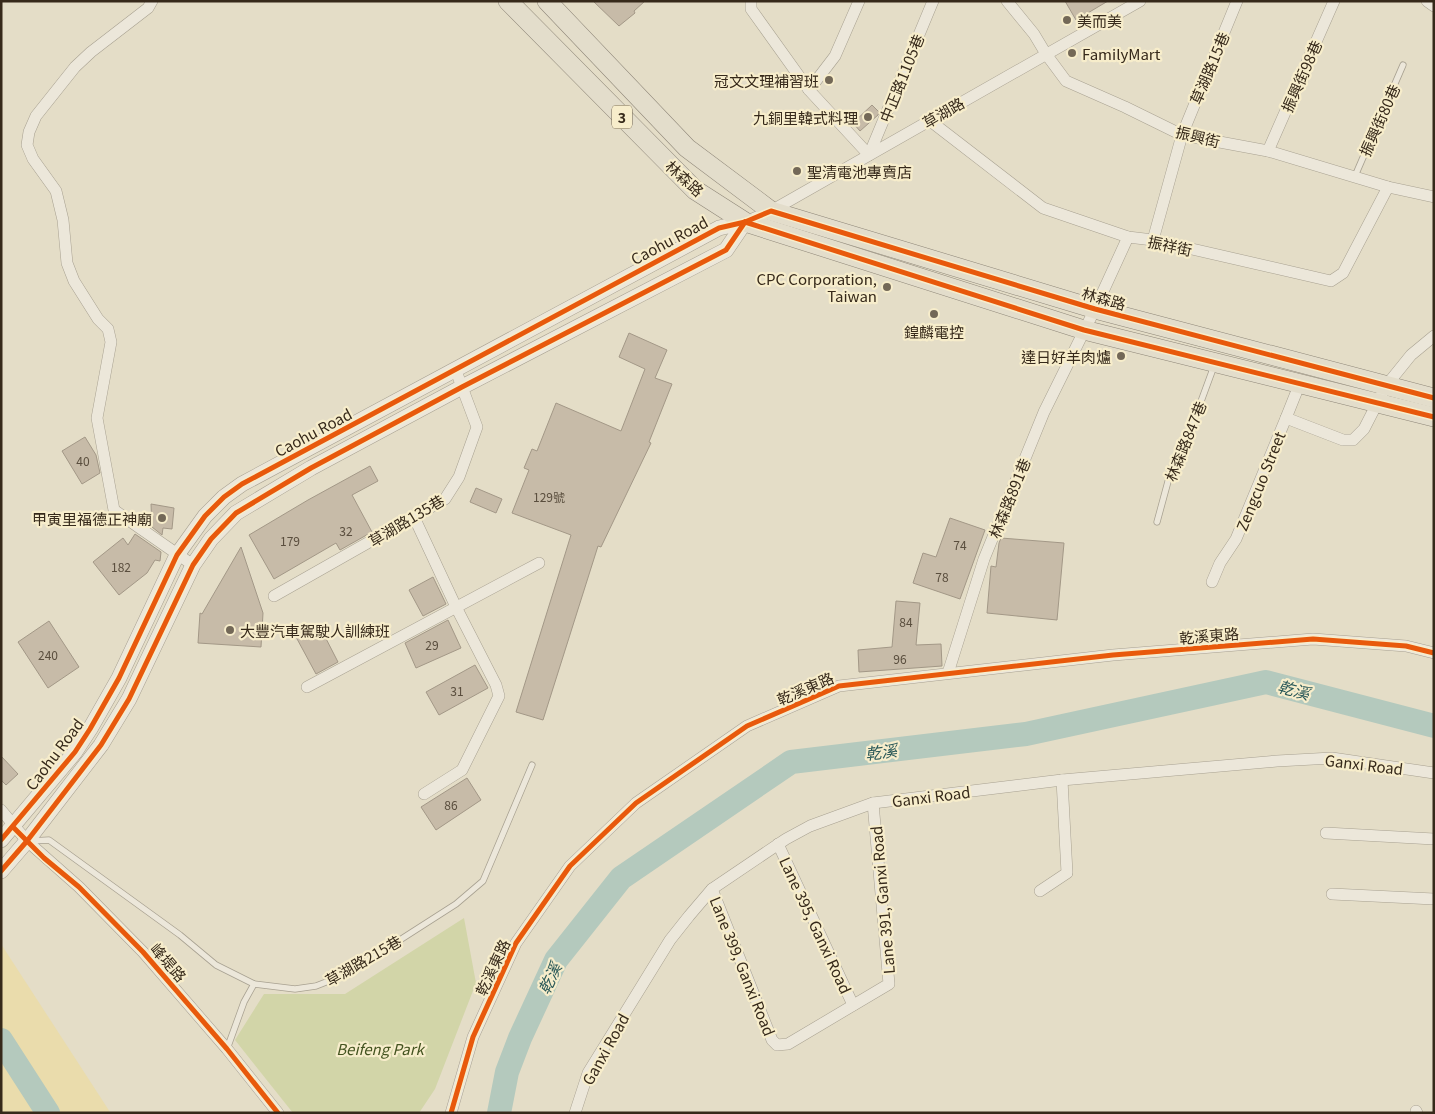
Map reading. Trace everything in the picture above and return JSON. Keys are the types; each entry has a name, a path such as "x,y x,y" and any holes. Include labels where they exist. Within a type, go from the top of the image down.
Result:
{"main road":[{"name":"林森路","path":"508,1 695,190 745,222 1084,330 1300,383 1382,394 1434,398"},
{"name":"林森路","path":"546,1 687,148 771,211 1382,394 1434,417"}],"street":[{"path":"152,1 148,8 74,67 36,116 29,132 27,145 33,159 56,191 63,220 67,263 74,281 98,319 108,329 111,342 97,418 114,510 193,565"},
{"path":"751,1 752,8 810,90 869,154"},
{"path":"810,90 835,56 859,1"},
{"name":"中正路1105巷","path":"869,154 933,1"},
{"name":"振興街","path":"1007,1 1034,34 1066,81 1182,135 1268,151 1388,187 1434,197"},
{"name":"草湖路","path":"745,222 771,211 1140,1"},
{"name":"草湖路15巷","path":"1153,240 1182,135 1237,1"},
{"name":"振興街98巷","path":"1268,151 1334,1"},
{"path":"1427,1 1434,6"},
{"name":"振祥街","path":"929,120 1043,208 1128,237 1153,240 1331,281 1343,273 1388,187"},
{"name":"Caohu Road","path":"1,840 75,752 90,729 119,678 178,555 206,516 224,498 242,484 719,228 745,222"},
{"name":"Caohu Road","path":"1,870 27,841 101,745 129,699 193,565 211,539 236,512 311,468 726,250 745,222"},
{"name":"林森路891巷","path":"948,673 984,559 1044,412 1128,237"},
{"path":"1382,394 1411,355 1434,336"},
{"name":"草湖路135巷","path":"274,596 445,499 459,477 477,427 456,370"},
{"path":"1286,418 1300,383"},
{"name":"Zengcuo Street","path":"1212,582 1220,562 1236,539 1286,418 1343,440 1353,440 1364,429 1382,394"},
{"path":"414,517 456,607 496,685 499,696 462,770 424,794"},
{"path":"307,687 539,563"},
{"name":"乾溪東路","path":"451,1113 473,1038 516,943 570,866 636,803 747,726 839,686 1113,655 1313,639 1406,646 1434,653"},
{"name":"Ganxi Road","path":"575,1113 588,1073 670,940 712,889 778,844 810,826 873,803 1062,780 1332,758 1434,774"},
{"path":"1040,891 1067,874 1062,780"},
{"name":"Lane 391, Ganxi Road","path":"853,1005 887,985 890,980 873,803"},
{"name":"峰堤路","path":"1,810 13,827 79,887 143,952 227,1049 278,1113"},
{"path":"1326,833 1434,839"},
{"name":"Lane 395, Ganxi Road","path":"778,844 853,1005"},
{"name":"Lane 399, Ganxi Road","path":"712,889 775,1044 782,1046 788,1044 853,1005"},
{"path":"1332,894 1434,899"}],"lane":[{"name":"振興街80巷","path":"1355,176 1403,65"},
{"name":"林森路847巷","path":"1157,522 1173,463 1186,446 1216,362"},
{"name":"草湖路215巷","path":"27,841 49,840 180,935 216,965 254,984 295,989 316,986 339,976 378,954 456,904 483,882 532,765"},
{"path":"227,1049 244,1002 254,984"}],"green space":[{"name":"Beifeng Park","path":"464,918 476,983 435,1089 419,1113 293,1113 235,1040 264,994 345,994"}],"sand":[{"path":"1,944 110,1112 110,1113 1,1113"}],"building":[{"path":"593,1 645,1 634,11 635,13 619,26"},
{"path":"1065,1 1108,1 1076,20"},
{"path":"872,105 879,112 878,115 860,131 853,123"},
{"path":"629,333 667,350 655,378 672,384 649,442 651,443 601,547 598,546 543,720 516,712 571,535 512,513 529,470 524,468 532,449 537,451 556,403 621,431 645,369 619,357"},
{"path":"85,437 96,455 100,473 82,484 62,451"},
{"path":"370,466 378,481 352,495 372,532 340,550 336,543 274,579 249,535"},
{"path":"476,488 502,499 496,513 470,502"},
{"name":"甲寅里福德正神廟","path":"151,504 174,508 172,529 163,528 162,535 152,527"},
{"path":"950,518 985,530 960,599 913,583 923,553 936,557"},
{"path":"135,534 161,552 160,561 155,560 147,573 119,595 93,562 123,538 128,545"},
{"path":"1001,538 1064,543 1057,620 987,613 991,566 996,567"},
{"path":"241,547 263,613 261,647 198,643 200,613 202,614"},
{"path":"433,577 446,604 423,616 409,590"},
{"path":"896,601 920,603 916,645 941,644 942,666 859,672 858,650 892,647"},
{"path":"448,620 461,648 416,668 405,643"},
{"path":"49,621 79,667 48,688 18,642"},
{"path":"319,625 338,662 316,674 296,637"},
{"path":"475,665 488,688 439,715 426,692"},
{"path":"1,756 18,774 6,785 1,780"},
{"path":"467,778 481,800 436,830 421,807"}],"waterway":[{"name":"乾溪","path":"499,1113 507,1072 520,1038 556,960 621,878 791,762 1026,734 1266,682 1434,726"},
{"path":"1,1040 48,1113"}],"cycle path":[{"path":"1,840 75,752 90,729 119,678 177,555 205,516 224,497 242,484 719,228 745,222 771,211 1095,309 1434,398"},
{"path":"745,222 1084,330 1434,417"},
{"path":"1,871 27,841 101,745 129,699 193,565 211,539 236,513 311,468 726,250 745,222"},
{"path":"451,1113 473,1037 516,943 570,866 636,803 747,726 839,686 1113,655 1313,639 1406,646 1434,653"},
{"path":"13,827 44,858 79,887 143,952 227,1049 278,1113"}],"place":[{"name":"美而美","path":"1067,20"},
{"name":"FamilyMart","path":"1072,53"},
{"name":"冠文文理補習班","path":"829,80"},
{"name":"九銅里韓式料理","path":"868,117"},
{"name":"聖清電池專賣店","path":"797,171"},
{"name":"CPC Corporation, Taiwan","path":"887,287"},
{"name":"鍠麟電控","path":"934,314"},
{"name":"達日好羊肉爐","path":"1121,356"},
{"name":"甲寅里福德正神廟","path":"162,518"},
{"name":"大豐汽車駕駛人訓練班","path":"230,630"}]}
